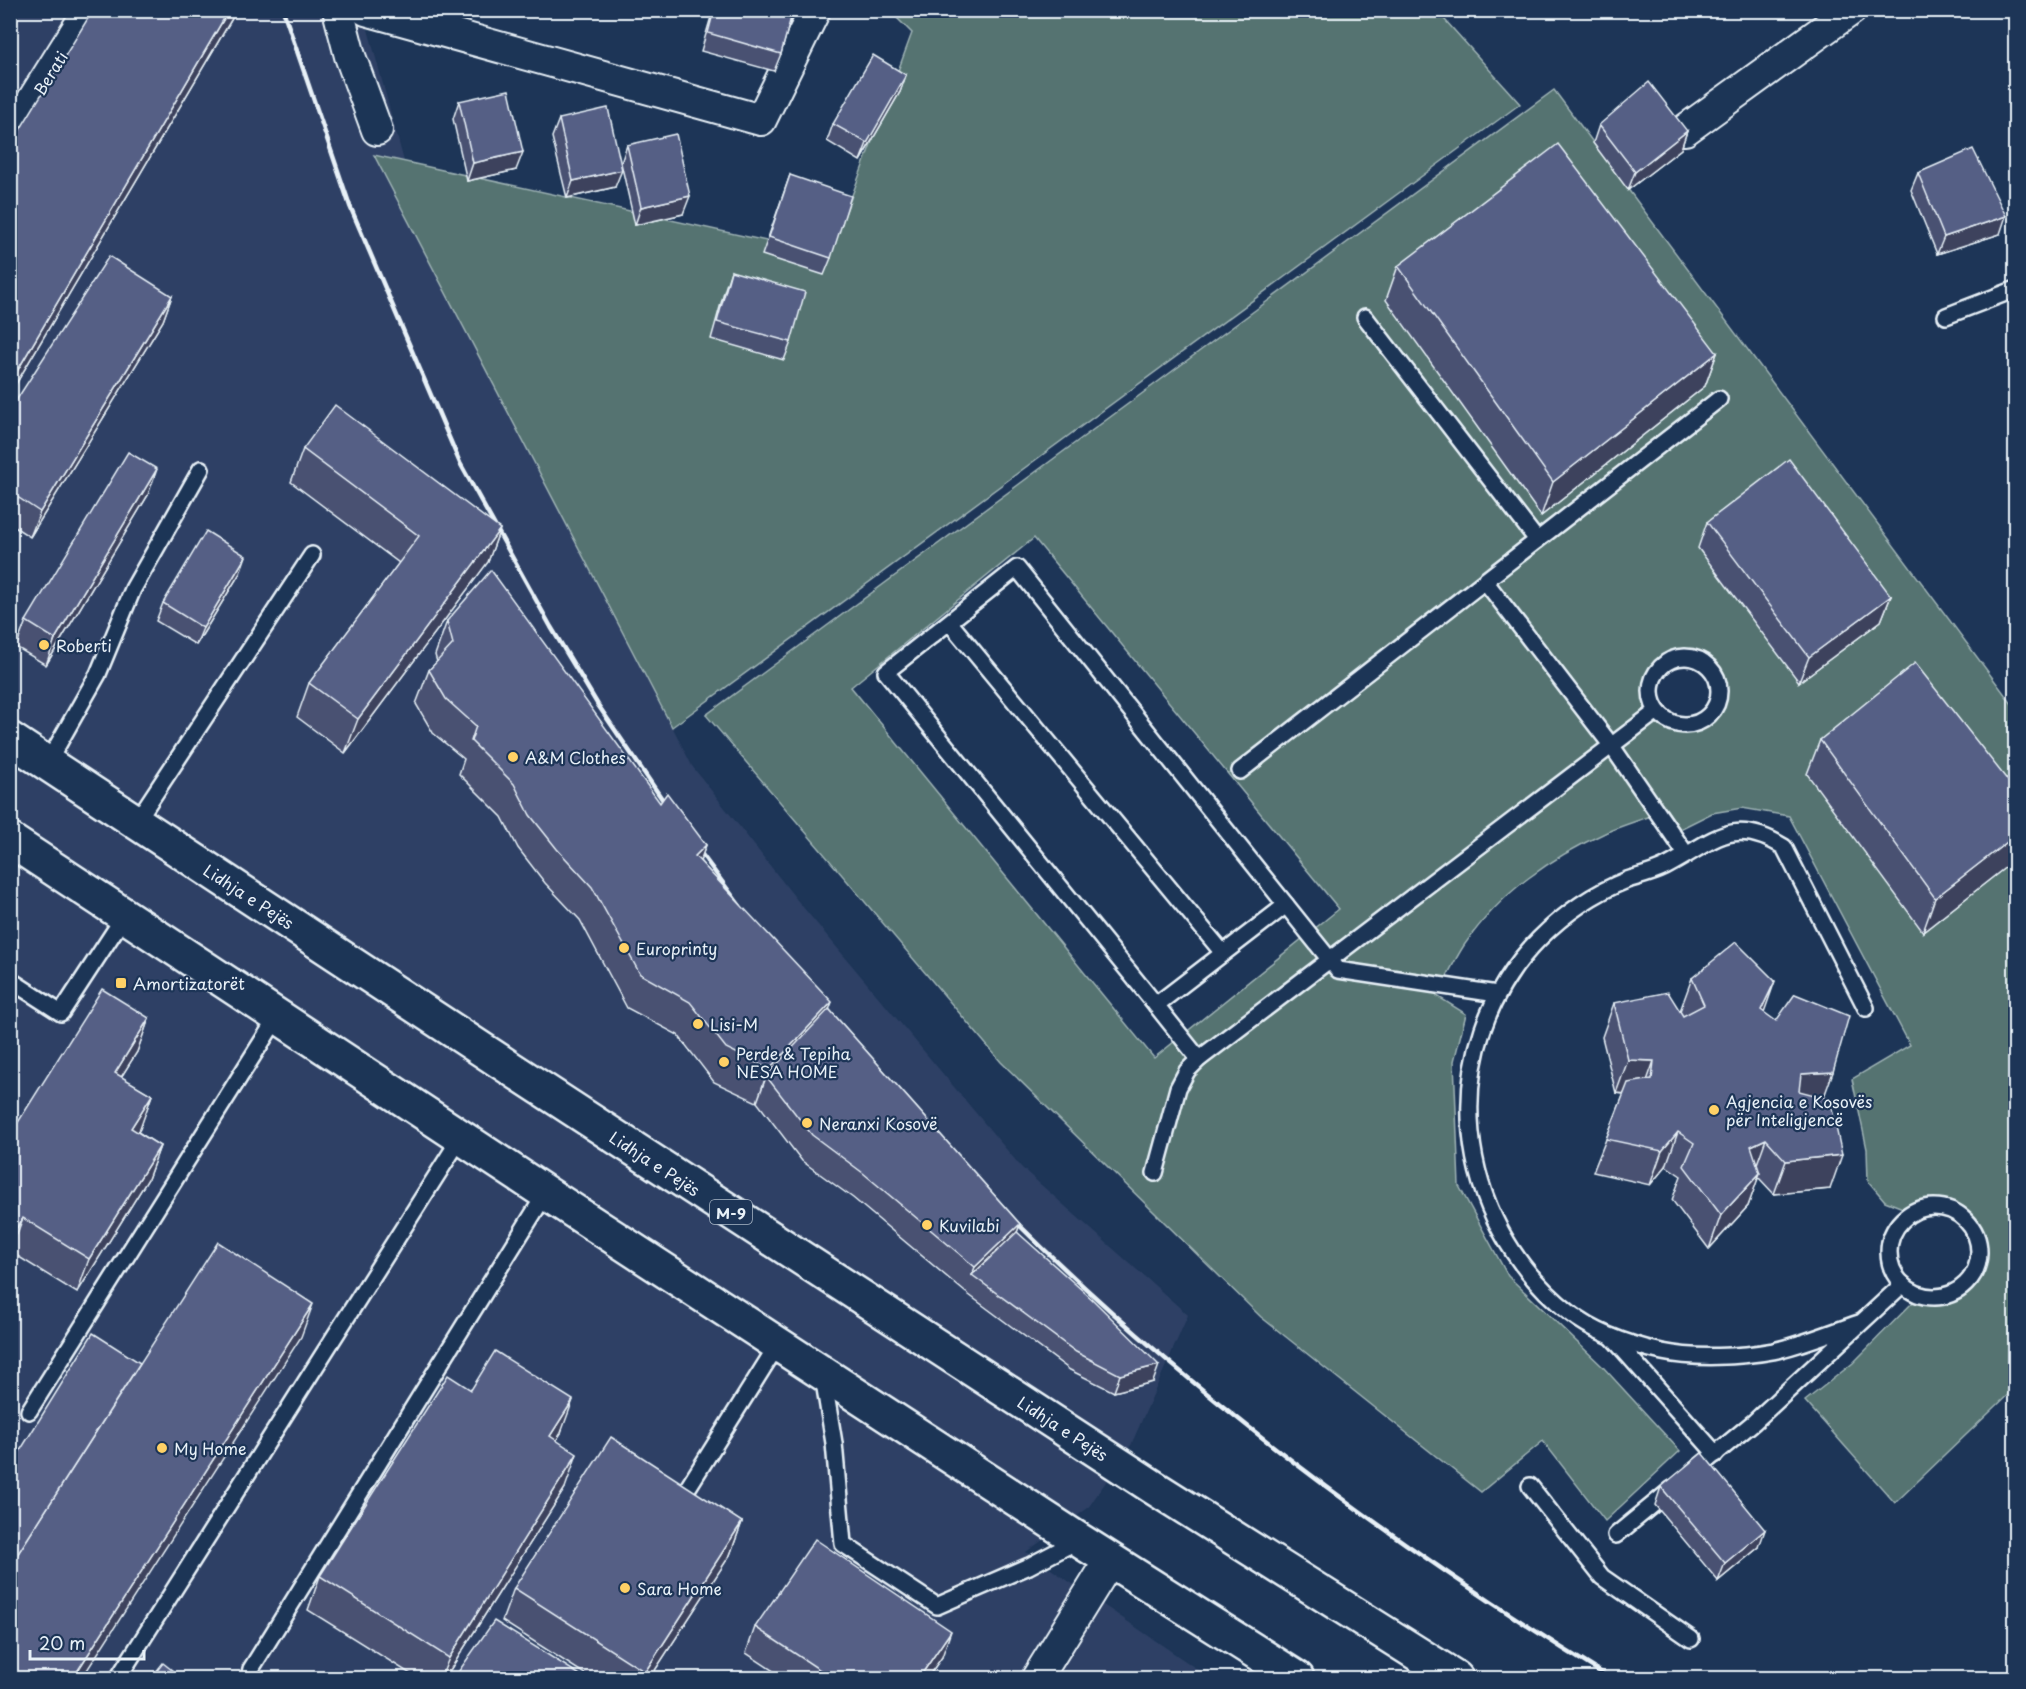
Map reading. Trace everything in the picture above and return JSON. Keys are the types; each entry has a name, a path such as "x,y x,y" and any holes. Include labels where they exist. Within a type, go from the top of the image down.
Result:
{"highway":[{"name":"Lidhja e Pejës","path":"10,739 1143,1481 1456,1678"},
{"path":"10,840 546,1193 1079,1540 1297,1678"}],"street":[{"name":"Berati","path":"10,136 89,10"},
{"path":"338,10 350,56 377,130"},
{"path":"366,10 761,120 815,10"},
{"path":"1685,130 1851,10"},
{"path":"1037,1678 1110,1560"}],"lane":[{"path":"1946,316 2016,289"},
{"path":"1365,317 1537,540"},
{"path":"1240,771 1719,399"},
{"path":"47,764 98,674 133,590 201,469"},
{"path":"136,822 312,555"},
{"path":"1199,1059 886,672 1017,568 1338,970 1497,994"},
{"path":"1485,581 1611,745 1686,854"},
{"path":"950,623 1223,953"},
{"path":"1688,656 1708,666 1715,675 1719,686 1718,698 1707,717 1698,723 1675,724 1665,719 1657,711 1650,690 1652,679 1666,661 1688,656"},
{"path":"1155,1173 1178,1088 1187,1071 1199,1059 1657,711"},
{"path":"1859,1323 1773,1351 1705,1357 1663,1352 1612,1337 1571,1314 1537,1282 1506,1242 1485,1198 1473,1157 1469,1119 1470,1085 1475,1055 1484,1024 1497,994 1539,939 1563,918 1607,889 1649,874 1711,840 1732,833 1752,832 1768,837 1784,847 1866,1008"},
{"path":"1156,1005 1286,905"},
{"path":"10,980 61,1013 125,915"},
{"path":"29,1411 278,1016"},
{"path":"118,1678 461,1137"},
{"path":"249,1678 251,1669 546,1193"},
{"path":"1939,1207 1953,1211 1965,1220 1973,1230 1978,1243 1978,1259 1972,1275 1963,1286 1948,1294 1933,1297 1920,1294 1903,1284 1894,1273 1889,1246 1893,1232 1901,1221 1913,1212 1924,1208 1939,1207"},
{"path":"1616,1535 1754,1422 1903,1284"},
{"path":"1612,1337 1716,1454"},
{"path":"684,1494 778,1344"},
{"path":"823,1373 834,1443 843,1544 937,1606 1029,1566 1079,1540"},
{"path":"1530,1486 1602,1577 1691,1639"}],"shaded area":[{"path":"11,11 363,11 423,231 692,766 797,900 1022,1168 1188,1315 1131,1445 1088,1508 1026,1552 1210,1678 11,1678"}],"green space":[{"path":"889,10 1437,11 1520,104 672,727 374,155 830,255 912,33"},
{"path":"1554,90 2015,708 2015,1388 1895,1503 1805,1401 1853,1363 1920,1295 1946,1295 1964,1285 1974,1268 1977,1249 1972,1230 1959,1215 1940,1208 1913,1212 1885,1201 1868,1181 1867,1149 1852,1079 1910,1045 1789,816 1742,808 1712,813 1680,829 1667,810 1614,829 1586,842 1528,878 1494,908 1465,944 1437,996 1466,1014 1454,1061 1459,1186 1508,1276 1603,1367 1680,1451 1605,1521 1543,1441 1481,1492 1261,1317 1001,1062 706,715","holes":["1034,538 1339,909 1154,1058 851,687","1688,656 1705,665 1715,677 1719,690 1710,714 1699,722 1687,725 1672,722 1658,712 1653,703 1651,685 1657,670 1663,665 1679,657"]}],"building":[{"path":"93,10 229,10 16,373 10,370 10,146"},
{"path":"714,10 793,10 781,54 708,33"},
{"path":"873,55 906,75 867,143 833,124"},
{"path":"1649,82 1687,131 1635,172 1599,125"},
{"path":"509,90 523,152 473,163 459,101"},
{"path":"608,108 622,170 573,181 559,119"},
{"path":"676,134 690,196 641,207 627,145"},
{"path":"1558,144 1717,353 1553,482 1398,266"},
{"path":"1973,149 2006,216 1944,237 1918,173"},
{"path":"790,175 851,196 831,258 769,237"},
{"path":"109,256 172,296 40,512 10,492 10,410"},
{"path":"731,271 805,292 791,342 717,322"},
{"path":"335,405 500,529 358,719 309,683 419,536 303,449"},
{"path":"128,452 157,469 55,639 26,621"},
{"path":"1789,459 1891,596 1809,657 1707,522"},
{"path":"206,531 246,556 203,628 163,603"},
{"path":"491,570 660,803 667,793 706,845 695,856 832,1002 769,1069 726,1048 690,1002 640,974 592,887 530,815 514,784 471,741 476,726 446,699 429,670 453,644 447,621"},
{"path":"1915,663 2016,791 2016,835 1935,898 1820,740"},
{"name":"Agjencia e Kosovës për Inteligjencë","path":"1736,942 1775,981 1761,1010 1776,1021 1795,994 1849,1016 1833,1072 1801,1074 1799,1091 1830,1099 1842,1155 1786,1161 1766,1139 1751,1146 1760,1173 1721,1215 1684,1166 1694,1143 1678,1132 1662,1151 1606,1139 1628,1083 1652,1079 1654,1061 1628,1060 1614,1003 1668,992 1683,1016 1704,1005 1692,978"},
{"path":"102,989 149,1018 115,1073 152,1095 131,1128 160,1146 89,1259 23,1218 10,1238 10,1135"},
{"path":"829,1009 1020,1224 975,1267 863,1173 812,1135 766,1076"},
{"path":"1017,1232 1092,1299 1159,1365 1120,1375 1076,1352 972,1275"},
{"name":"My Home","path":"218,1242 313,1304 73,1678 10,1678 10,1566"},
{"path":"93,1333 140,1363 10,1566 10,1467"},
{"path":"495,1351 573,1400 550,1436 577,1454 449,1658 320,1576 448,1375 471,1390"},
{"path":"611,1437 742,1522 645,1672 514,1588"},
{"path":"1702,1453 1765,1530 1725,1563 1661,1487"},
{"path":"815,1539 951,1631 919,1678 832,1678 755,1627"},
{"path":"494,1621 585,1678 454,1678"},
{"path":"163,1663 182,1678 151,1678"}],"railway":[{"path":"283,10 350,206 460,463 551,627 598,705 671,812"},
{"path":"692,841 740,906"},
{"path":"1008,1214 1148,1344 1296,1464 1450,1575 1610,1678"}],"place":[{"name":"Roberti","path":"44,645"},
{"name":"A&M Clothes","path":"513,757"},
{"name":"Europrinty","path":"624,948"},
{"name":"Amortizatorët","path":"121,983"},
{"name":"Lisi-M","path":"698,1024"},
{"name":"Perde & Tepiha NESA HOME","path":"724,1062"},
{"name":"Agjencia e Kosovës për Inteligjencë","path":"1714,1110"},
{"name":"Neranxi Kosovë","path":"807,1123"},
{"name":"Kuvilabi","path":"927,1225"},
{"name":"My Home","path":"162,1448"},
{"name":"Sara Home","path":"625,1588"}]}
